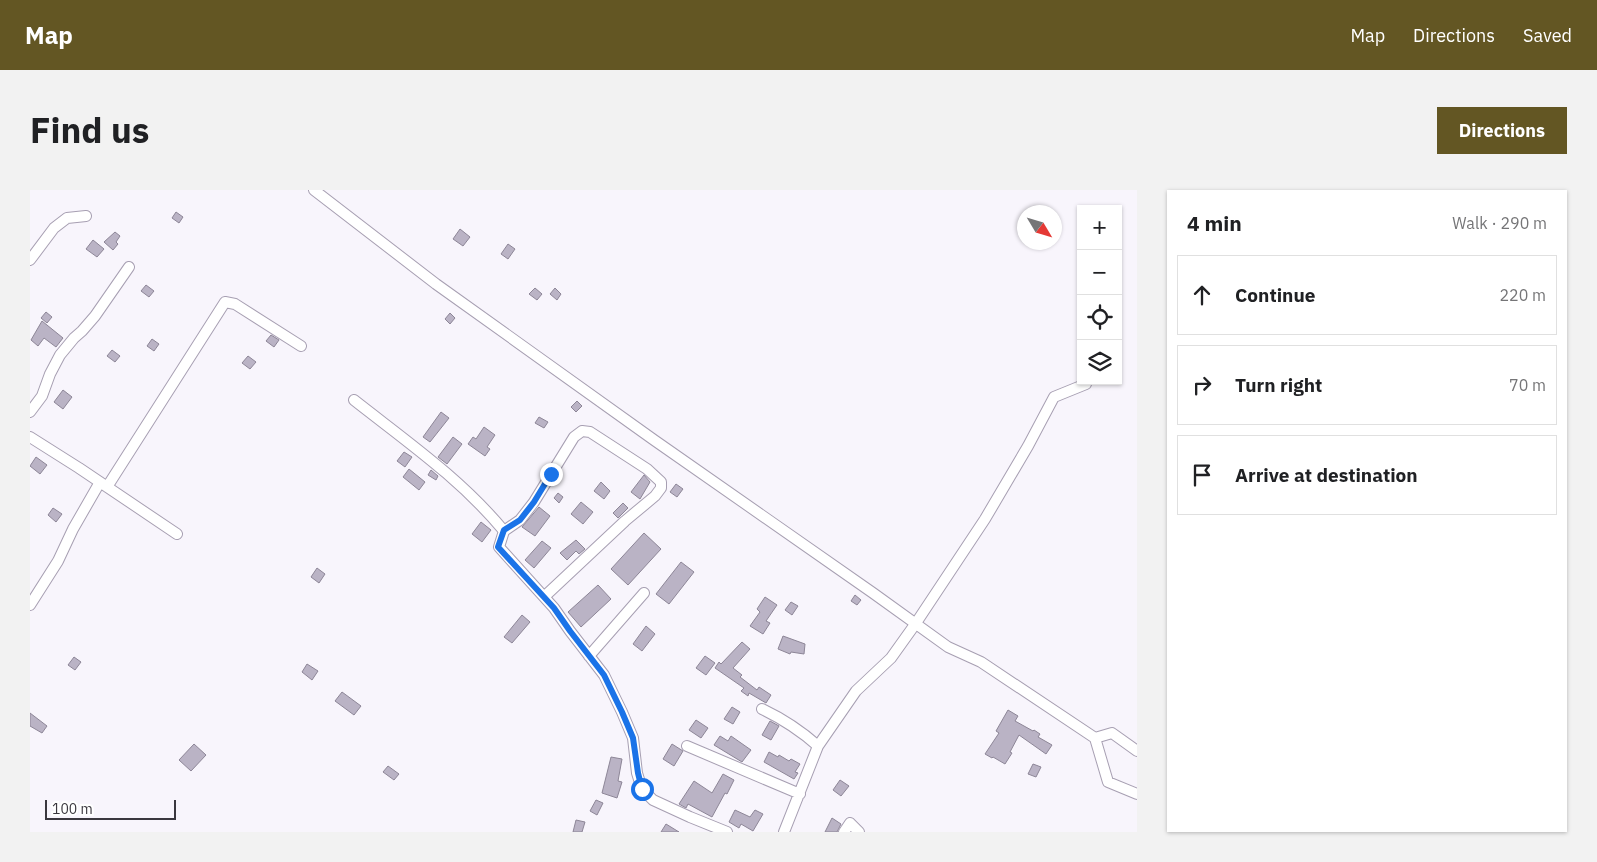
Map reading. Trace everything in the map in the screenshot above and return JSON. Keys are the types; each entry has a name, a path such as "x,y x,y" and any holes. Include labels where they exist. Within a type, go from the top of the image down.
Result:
{"street":[{"path":"314,190 436,284 662,446 948,646 981,662 1095,738 1108,782 1137,794"},
{"path":"30,260 54,228 67,218 86,216"},
{"path":"30,412 42,396 50,374 60,355 96,316 129,267"},
{"path":"30,605 58,561 73,529 225,302 235,304 301,346"},
{"path":"784,832 818,746 856,691 891,658 916,624 985,519 1054,397 1084,385"},
{"path":"354,400 446,472 504,530"},
{"path":"544,596 625,521 655,496 661,488 660,482 647,469 590,432 582,431 574,437 534,502 520,520 504,530 498,547 544,596 604,675 633,738 642,789 653,800 690,818 727,832"},
{"path":"30,437 177,534"},
{"path":"589,656 644,594"},
{"path":"762,709 781,717 798,728 818,746"},
{"path":"1095,738 1112,733 1137,751"},
{"path":"687,746 800,794"},
{"path":"844,832 850,824 859,832"}],"building":[{"path":"176,212 183,217 179,223 172,218"},
{"path":"460,229 470,237 463,246 453,239"},
{"path":"115,232 120,236 116,242 118,244 113,250 104,242"},
{"path":"93,240 104,249 97,257 86,249"},
{"path":"508,244 515,249 508,259 501,254"},
{"path":"146,285 154,291 149,297 141,291"},
{"path":"535,288 542,294 537,300 529,294"},
{"path":"555,288 561,294 557,300 550,294"},
{"path":"46,312 52,317 47,323 41,318"},
{"path":"450,313 455,318 450,324 445,319"},
{"path":"42,321 63,338 56,347 44,338 38,346 31,340"},
{"path":"271,335 279,340 274,347 266,341"},
{"path":"152,339 159,344 154,351 147,346"},
{"path":"112,350 120,356 115,362 107,356"},
{"path":"248,356 256,362 250,369 242,363"},
{"path":"63,390 72,397 63,409 54,402"},
{"path":"577,401 582,406 576,412 571,407"},
{"path":"441,412 449,418 430,442 423,437"},
{"path":"539,417 548,422 544,428 535,423"},
{"path":"484,427 495,435 487,447 490,449 485,456 468,444 473,437 476,439"},
{"path":"453,437 462,444 447,464 438,457"},
{"path":"404,452 412,457 405,467 397,461"},
{"path":"36,457 47,465 40,474 30,466"},
{"path":"409,469 425,482 419,490 403,477"},
{"path":"431,470 438,476 436,480 428,475"},
{"path":"644,475 650,482 640,499 631,492"},
{"path":"601,482 610,491 604,499 594,491"},
{"path":"676,484 683,489 677,497 670,492"},
{"path":"558,493 563,497 559,503 554,498"},
{"path":"581,502 593,512 583,524 571,514"},
{"path":"623,503 628,508 618,518 613,513"},
{"path":"539,507 550,516 535,536 522,527"},
{"path":"53,508 62,514 56,522 48,515"},
{"path":"481,522 491,530 482,542 472,534"},
{"path":"644,533 661,549 628,585 611,569"},
{"path":"576,540 585,549 579,554 576,551 567,560 560,553"},
{"path":"542,541 551,548 534,568 525,560"},
{"path":"681,562 694,572 669,604 656,594"},
{"path":"317,568 325,574 319,583 311,577"},
{"path":"598,585 611,599 581,627 568,612"},
{"path":"855,595 861,600 857,605 851,601"},
{"path":"765,597 777,605 766,621 770,623 763,634 750,626 760,612 757,609"},
{"path":"791,602 798,606 792,615 785,610"},
{"path":"522,615 530,622 512,643 504,637"},
{"path":"646,626 655,634 642,651 633,644"},
{"path":"783,636 805,644 804,654 791,652 790,654 778,649"},
{"path":"742,642 750,649 733,668 742,675 740,677 757,690 759,687 771,695 766,703 749,693 748,696 741,691 744,688 715,668 719,662 721,664"},
{"path":"705,656 715,663 706,675 696,668"},
{"path":"74,657 81,662 75,670 68,665"},
{"path":"307,664 318,671 312,680 302,672"},
{"path":"342,692 361,706 354,715 335,701"},
{"path":"732,707 740,712 733,724 724,719"},
{"path":"1008,710 1018,716 1015,721 1034,730 1040,734 1038,737 1052,745 1046,754 1019,735 1010,752 1012,753 1005,764 985,754 999,733 996,731"},
{"path":"30,713 47,726 42,733 30,726"},
{"path":"696,720 708,728 701,738 689,730"},
{"path":"770,721 779,726 771,740 762,735"},
{"path":"720,736 728,741 731,736 751,750 742,762 714,745"},
{"path":"194,744 206,755 191,771 179,760"},
{"path":"672,744 683,751 674,766 663,759"},
{"path":"769,752 800,764 795,772 798,773 794,779 764,762"},
{"path":"611,757 622,759 618,781 622,782 617,798 602,793"},
{"path":"1033,764 1041,767 1036,777 1028,774"},
{"path":"388,766 399,774 394,780 383,772"},
{"path":"723,774 734,780 712,817 688,804 686,808 679,804 694,781 712,793"},
{"path":"840,780 849,786 841,796 833,790"},
{"path":"596,800 603,803 597,815 590,811"},
{"path":"735,810 750,817 755,810 763,814 753,831 741,824 739,828 729,822"},
{"path":"832,818 841,824 837,832 825,832"},
{"path":"576,820 585,822 582,832 573,832"},
{"path":"666,824 679,832 661,832"}],"route":[{"path":"551,474 534,502 520,520 504,530 498,547 554,608 604,675 633,738 642,789"}]}
